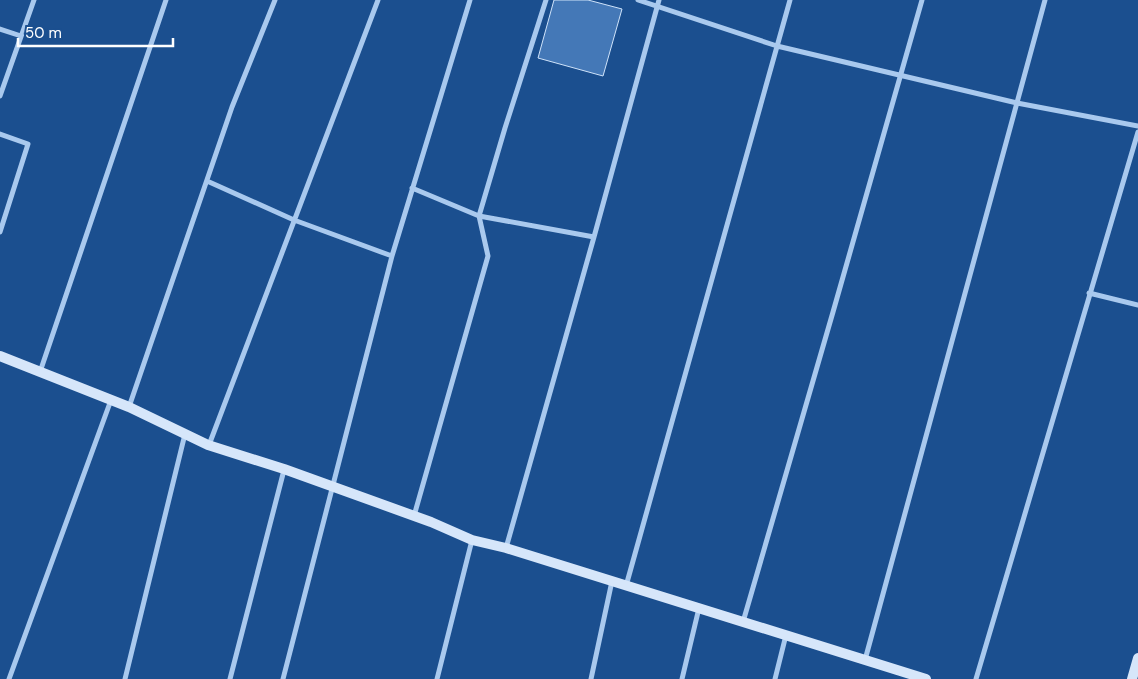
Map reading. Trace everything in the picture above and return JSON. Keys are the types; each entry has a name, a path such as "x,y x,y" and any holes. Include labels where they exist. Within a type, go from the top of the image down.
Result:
{"main road":[{"path":"0,356 129,407 208,445 284,469 414,516 472,540 506,548 926,679"},
{"path":"1134,678 1138,658"}],"street":[{"path":"0,96 34,0"},
{"path":"40,372 166,0"},
{"path":"129,407 232,107 275,0"},
{"path":"208,445 378,0"},
{"path":"283,679 392,256 470,0"},
{"path":"414,516 488,256 479,216 546,0"},
{"path":"638,0 658,3 777,46 1017,103 1138,126"},
{"path":"626,586 790,0"},
{"path":"743,622 922,0"},
{"path":"865,660 1045,0"},
{"path":"506,548 658,3"},
{"path":"0,29 21,36"},
{"path":"976,679 1138,132"},
{"path":"0,134 28,144 0,232"},
{"path":"207,180 294,220 392,256"},
{"path":"412,188 479,216 594,238"},
{"path":"1089,293 1138,305"},
{"path":"9,679 111,400"},
{"path":"125,679 185,434"},
{"path":"230,679 284,469"},
{"path":"437,679 472,540"},
{"path":"591,679 612,581"},
{"path":"682,679 699,608"},
{"path":"775,679 786,635"}],"building":[{"path":"554,0 588,0 622,9 603,76 538,58"}]}
